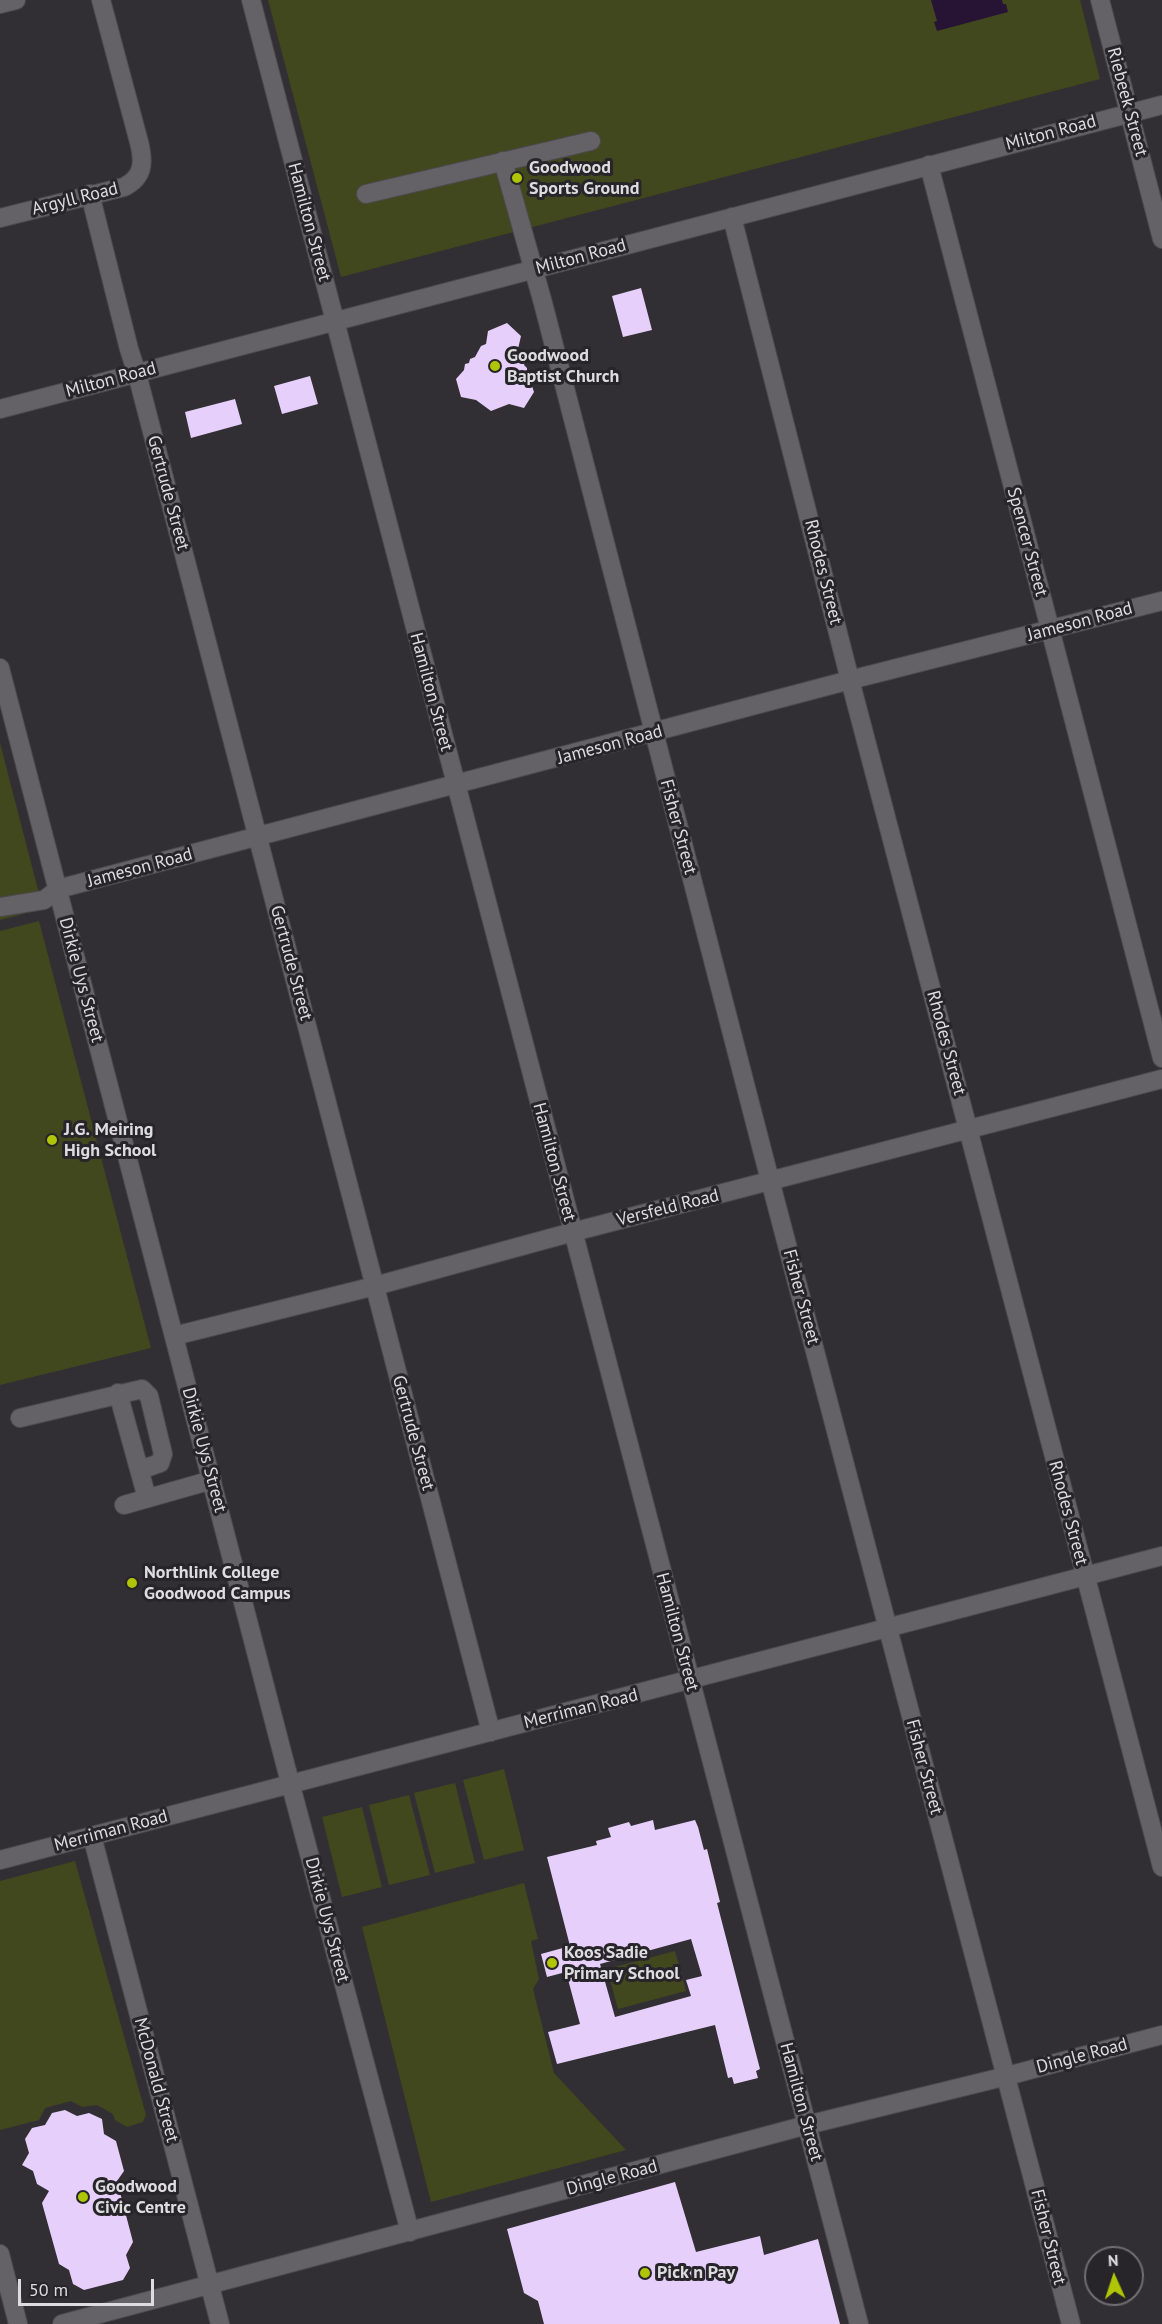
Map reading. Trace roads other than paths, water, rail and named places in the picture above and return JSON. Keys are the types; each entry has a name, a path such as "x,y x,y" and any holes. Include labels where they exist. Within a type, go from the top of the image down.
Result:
{"street":[{"path":"0,4 16,0"},
{"name":"Argyll Road","path":"0,218 124,187 136,178 142,169 143,160 139,142 101,0"},
{"name":"Hamilton Street","path":"250,0 859,2324"},
{"name":"Riebeek Street","path":"1100,0 1162,239"},
{"name":"Milton Road","path":"0,410 1162,105"},
{"path":"366,194 591,141"},
{"name":"Fisher Street","path":"503,161 534,269 887,1628 1071,2324"},
{"name":"Spencer Street","path":"929,165 1162,1058"},
{"name":"Gertrude Street","path":"90,194 491,1732"},
{"name":"Rhodes Street","path":"732,217 850,680 1162,1867"},
{"name":"Jameson Road","path":"0,908 44,900 58,889 258,836 850,680 1051,631 1162,601"},
{"name":"Dirkie Uys Street","path":"0,668 410,2232"},
{"name":"Versfeld Road","path":"174,1336 375,1286 573,1232 1162,1079"},
{"path":"20,1418 142,1389 148,1396 163,1454 160,1463 140,1470"},
{"path":"118,1393 147,1498"},
{"path":"124,1505 212,1480"},
{"name":"Merriman Road","path":"0,1860 1162,1557"},
{"name":"McDonald Street","path":"92,1836 220,2324"},
{"name":"Dingle Road","path":"62,2324 807,2125 1162,2035"},
{"path":"0,2254 18,2324"}],"place":[{"name":"Goodwood Sports Ground","path":"517,178"},
{"name":"Goodwood Baptist Church","path":"495,366"},
{"name":"J.G. Meiring High School","path":"52,1140"},
{"name":"Northlink College Goodwood Campus","path":"132,1583"},
{"name":"Koos Sadie Primary School","path":"552,1963"},
{"name":"Goodwood Civic Centre","path":"83,2197"},
{"name":"Pick n Pay","path":"645,2273"}]}
